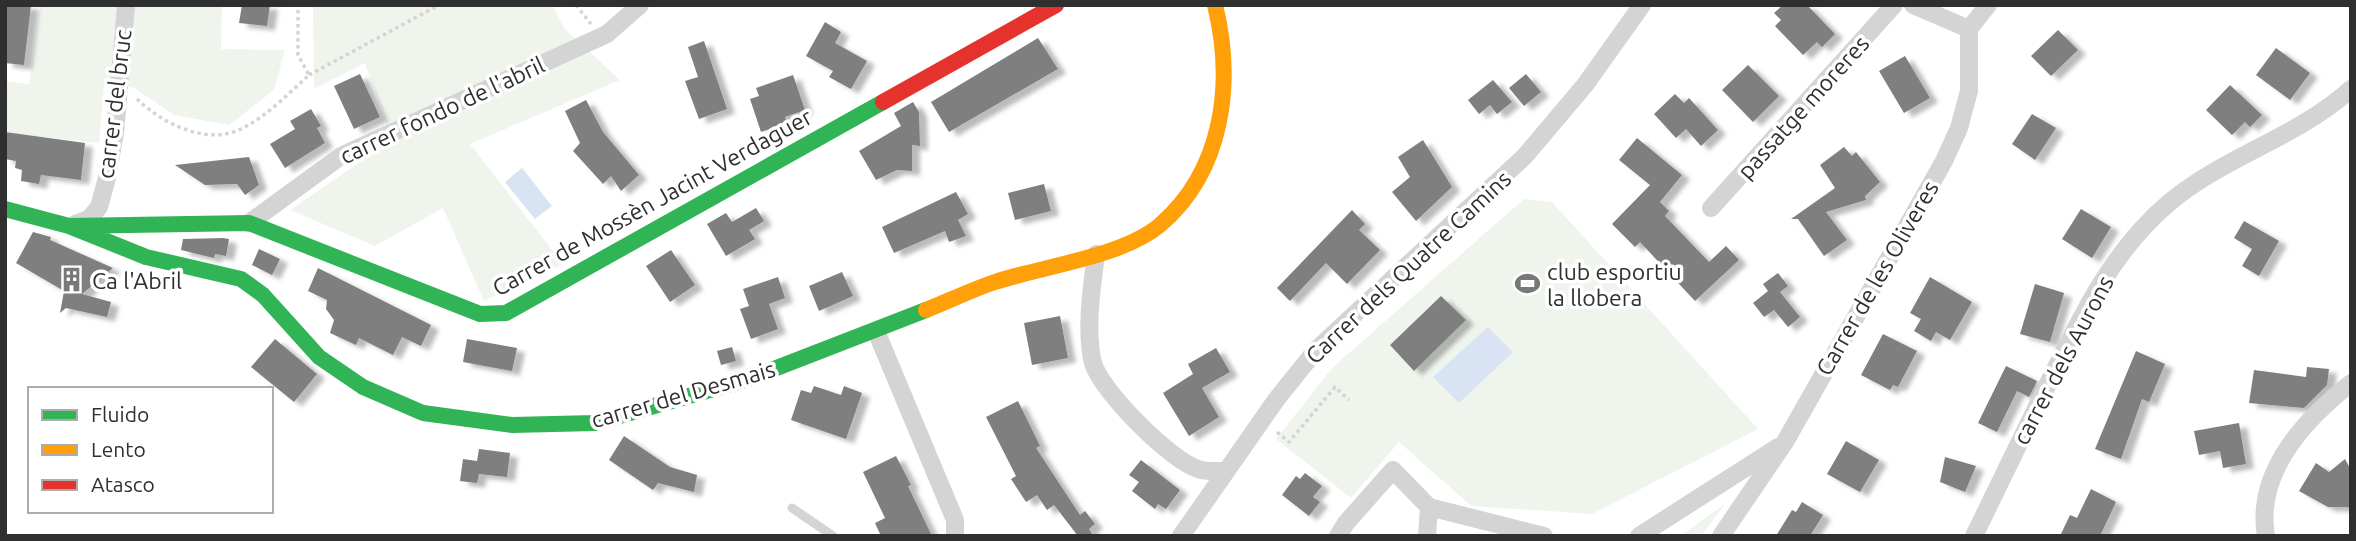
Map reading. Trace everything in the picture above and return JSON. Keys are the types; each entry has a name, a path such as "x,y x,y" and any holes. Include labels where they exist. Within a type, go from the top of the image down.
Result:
{"street":[{"name":"carrer del bruc","path":"69,226 89,219 99,207 115,133 126,5"},
{"name":"carrer fondo de l'abril","path":"248,223 341,156 607,34 640,5"},
{"name":"Carrer de Mossèn Jacint Verdaguer","path":"5,209 69,226 248,223 481,314 506,313 1056,5"},
{"path":"955,536 955,520 876,331 994,282 1129,243 1159,226 1188,194 1208,161 1221,119 1225,73 1222,34 1215,5"},
{"name":"Carrer dels Quatre Camins","path":"1181,536 1262,420 1316,350 1525,156 1585,85 1642,5"},
{"name":"passatge moreres","path":"1712,208 1894,5"},
{"path":"1913,5 1969,29 1988,5"},
{"name":"Carrer de les Oliveres","path":"1721,536 1785,442 1891,258 1959,128 1969,91 1969,29"},
{"name":"carrer dels Aurons","path":"1974,536 2087,305 2139,233 2170,202 2208,175 2303,122 2351,89"},
{"name":"carrer del Desmais","path":"69,226 146,257 241,279 263,295 319,357 363,387 423,413 512,425 595,423 748,379 876,331"},
{"path":"1096,254 1090,301 1093,364 1126,412 1168,452 1199,470 1225,471"},
{"path":"2266,536 2266,502 2280,457 2316,410 2351,383"},
{"path":"1639,536 1785,442"},
{"path":"1338,536 1346,523 1393,470 1429,507 1544,536"},
{"path":"1427,536 1429,507"}],"lane":[{"path":"792,508 833,536"}],"path":[{"path":"298,5 298,55 309,75"},
{"path":"118,76 148,110 203,135 239,131 271,109 309,75 439,5"},
{"path":"1262,420 1289,442 1335,387 1349,400"}],"shaded area":[{"path":"40,5 222,5 221,49 285,50 274,90 229,125 174,115 133,87 104,86 99,143 5,133 5,81 29,84"},
{"path":"313,5 552,5 565,29 620,80 470,144 563,264 484,301 443,208 375,246 290,210 392,140 365,63 314,89"},
{"name":"club esportiu la llobera","path":"1524,199 1552,202 1758,429 1592,514 1471,506 1399,442 1351,498 1276,439 1333,367"},
{"path":"1725,504 1701,536 1680,536"}],"water":[{"path":"522,168 552,206 535,219 505,182"},
{"path":"1488,327 1513,352 1459,403 1433,377"}],"building":[{"path":"5,5 31,5 24,65 5,63"},
{"path":"242,5 270,5 267,26 239,23"},
{"path":"1783,5 1807,5 1835,34 1822,47 1817,42 1803,55 1775,26 1781,20 1774,13"},
{"path":"825,22 841,32 835,43 867,61 851,89 829,77 833,71 806,56"},
{"path":"2058,30 2078,50 2051,76 2031,56"},
{"path":"1038,38 1058,69 949,132 931,102"},
{"path":"704,41 727,109 699,119 685,81 698,77 688,47"},
{"path":"2276,48 2310,73 2290,100 2256,75"},
{"path":"1905,56 1930,98 1904,113 1879,71"},
{"path":"1748,65 1779,96 1753,122 1722,90"},
{"path":"360,74 380,117 354,129 334,86"},
{"path":"1526,74 1541,92 1524,106 1509,88"},
{"path":"793,75 805,110 785,117 787,123 761,132 750,99 759,96 756,88"},
{"path":"1493,80 1512,102 1497,114 1490,105 1479,114 1468,100"},
{"path":"2230,85 2262,115 2250,127 2245,122 2232,135 2206,110"},
{"path":"1675,94 1684,103 1689,98 1718,130 1701,146 1686,129 1676,138 1654,114"},
{"path":"586,100 603,132 639,175 621,191 611,176 603,184 573,151 580,143 565,111"},
{"path":"913,102 919,112 920,146 912,145 912,171 897,170 876,180 859,151 901,126 894,113"},
{"path":"311,109 321,126 317,128 325,143 285,168 270,144 295,129 290,121"},
{"path":"2032,114 2056,128 2035,160 2012,144"},
{"path":"5,132 85,143 81,180 41,175 39,184 21,181 22,170 15,168 16,161 5,159"},
{"path":"1637,138 1682,175 1660,202 1669,211 1665,216 1709,262 1726,246 1739,260 1695,301 1640,242 1635,247 1612,224 1650,185 1619,160"},
{"path":"1423,140 1452,187 1416,221 1392,192 1410,177 1398,157"},
{"path":"1844,147 1852,156 1856,152 1880,182 1865,196 1866,200 1826,212 1847,240 1824,256 1798,219 1791,219 1835,188 1820,165"},
{"path":"249,157 259,185 245,195 237,184 205,185 175,165"},
{"path":"1044,184 1051,211 1015,220 1008,193"},
{"path":"956,192 968,214 958,220 966,236 949,242 945,231 894,253 882,227"},
{"path":"756,208 764,221 749,230 755,239 726,256 707,224 726,213 732,222"},
{"path":"2081,209 2111,227 2092,258 2062,239"},
{"path":"1352,210 1365,224 1359,230 1380,250 1347,284 1326,263 1290,301 1277,288"},
{"path":"2244,221 2279,241 2259,276 2242,266 2252,249 2234,238"},
{"name":"Ca l'Abril","path":"33,232 51,237 50,240 113,268 82,294 111,302 107,317 66,308 60,313 64,291 16,263"},
{"path":"183,239 229,239 226,256 215,254 214,258 181,250"},
{"path":"259,249 280,259 272,275 252,265"},
{"path":"671,250 695,285 670,302 646,266"},
{"path":"318,268 431,325 421,346 402,337 393,355 359,338 356,345 330,333 334,320 326,309 327,300 308,291"},
{"path":"842,272 853,296 819,311 809,286"},
{"path":"1778,273 1788,286 1780,292 1800,317 1788,327 1774,310 1764,317 1753,303 1768,291 1763,284"},
{"path":"778,277 785,298 769,304 778,329 751,339 740,309 749,306 743,289"},
{"path":"1930,277 1972,302 1950,340 1936,332 1931,341 1914,331 1921,319 1910,313"},
{"path":"2035,284 2064,293 2050,342 2020,334"},
{"path":"1441,296 1466,320 1414,371 1390,345"},
{"path":"1060,316 1068,358 1032,365 1024,323"},
{"path":"1883,334 1917,351 1898,387 1893,385 1890,390 1861,375"},
{"path":"275,339 317,374 294,402 251,367"},
{"path":"467,339 517,348 512,371 463,362"},
{"path":"732,347 736,361 721,365 717,351"},
{"path":"1216,348 1230,372 1202,388 1219,417 1189,436 1163,393 1193,374 1188,364"},
{"path":"2136,351 2165,364 2149,402 2142,399 2121,459 2095,449"},
{"path":"2006,366 2037,381 2029,397 2017,391 1997,432 1978,423"},
{"path":"2307,367 2329,369 2327,385 2304,408 2249,403 2254,370 2306,377"},
{"path":"814,386 841,395 844,386 862,393 846,439 791,420 801,390 811,393"},
{"path":"1018,401 1040,446 1036,448 1080,515 1085,511 1095,524 1089,529 1093,536 1078,536 1054,505 1047,510 1037,495 1026,502 1011,479 1016,476 986,417"},
{"path":"2239,423 2246,464 2223,468 2220,451 2199,455 2194,431"},
{"path":"624,436 670,467 697,475 694,492 658,483 653,490 609,460"},
{"path":"1846,441 1879,460 1860,492 1827,474"},
{"path":"479,449 510,453 507,477 479,474 477,483 460,481 463,459 477,461"},
{"path":"896,456 932,536 881,536 875,523 885,518 863,472"},
{"path":"1945,457 1976,466 1965,492 1940,482"},
{"path":"2345,459 2351,470 2351,507 2328,507 2299,491 2316,463 2329,472"},
{"path":"1141,460 1180,490 1166,509 1158,504 1155,509 1132,491 1139,482 1129,475"},
{"path":"1305,473 1322,486 1313,497 1320,502 1309,516 1282,495 1296,476 1300,479"},
{"path":"2091,489 2116,502 2100,536 2060,536 2070,515 2077,518"},
{"path":"1802,502 1823,515 1810,536 1776,536 1792,510 1796,512"}],"traffic: fast":[{"path":"5,209 69,226 249,223 480,314 506,313 883,102"},
{"path":"69,226 146,257 241,279 263,295 319,357 363,387 423,413 512,425 595,423 748,379 926,310"}],"traffic: slow":[{"path":"926,310 995,282 1081,260 1125,245 1160,225 1182,203 1211,152 1219,123 1223,64 1215,5"}],"traffic: jam":[{"path":"883,102 1056,5"}],"place":[{"name":"Ca l'Abril","path":"72,280"},
{"name":"club esportiu la llobera","path":"1527,284"}]}
